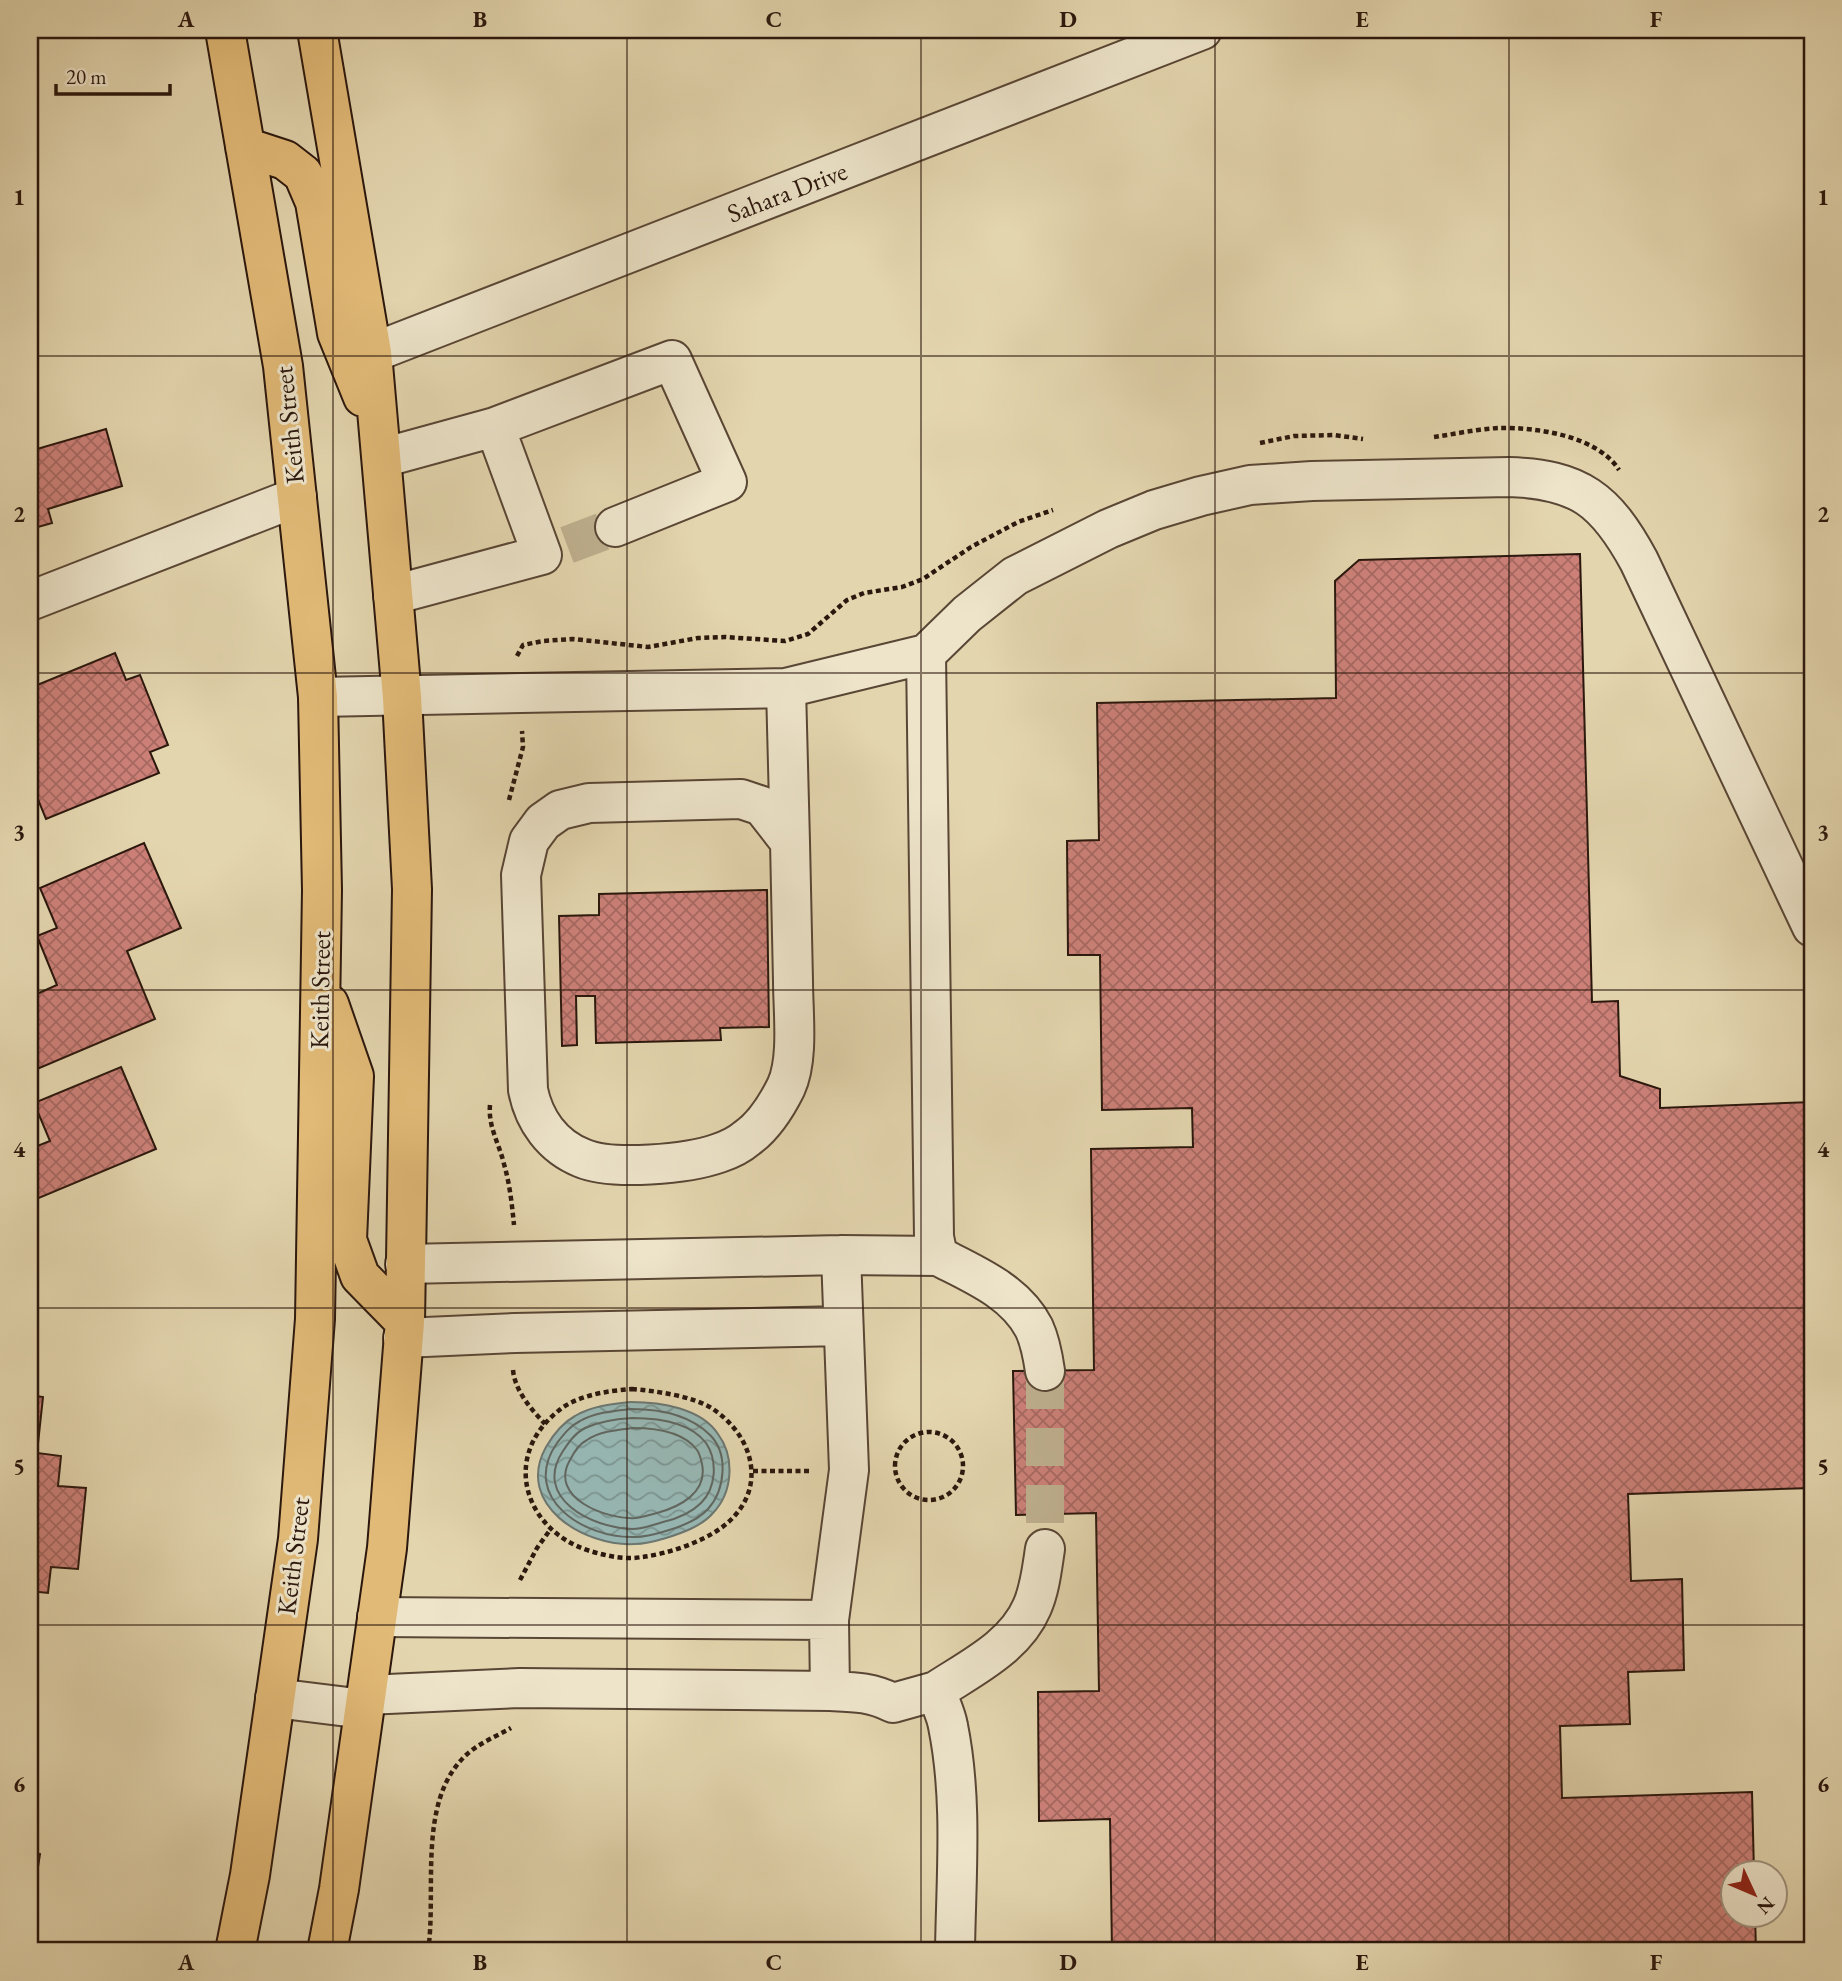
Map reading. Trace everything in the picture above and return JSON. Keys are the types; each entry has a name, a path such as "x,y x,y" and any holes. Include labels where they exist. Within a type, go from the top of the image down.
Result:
{"main road":[{"name":"Keith Street","path":"226,30 283,366 318,697 322,890 315,1319 298,1539 250,1875 235,1951"},
{"path":"317,30 372,354 402,697 412,889 404,1330 387,1548 339,1889 327,1951"},
{"path":"245,147 285,160 303,174 315,202 337,333 381,450"},
{"path":"321,978 354,1076 347,1240 360,1276 404,1330"}],"street":[{"name":"Sahara Drive","path":"372,354 1202,30"},
{"path":"381,450 495,427 672,360 727,482 615,527"},
{"path":"393,595 555,550 495,427"},
{"path":"318,697 786,688 926,654 967,614 1015,576 1108,529 1154,510 1201,496 1250,485 1312,481 1538,478 1579,491 1599,505 1625,535 1812,928"},
{"path":"30,601 297,497"},
{"path":"926,654 934,1237 938,1256"},
{"path":"786,688 790,842 794,1048 787,1085 770,1114 748,1138 721,1153 660,1164 604,1162 582,1158 558,1143 539,1123 528,1090 521,875 529,841 542,822 560,810 589,803 741,799 762,806 790,842"},
{"path":"830,1691 830,1620 849,1470 841,1255"},
{"path":"405,1264 841,1255 938,1256 994,1286 1014,1301 1034,1328 1045,1371"},
{"path":"404,1330 515,1333 844,1326"},
{"path":"275,1698 365,1702 520,1688 830,1691 865,1693 893,1703 936,1691 992,1654 1017,1633 1032,1607 1045,1549"},
{"path":"377,1617 830,1620"},
{"path":"936,1691 948,1723 955,1768 956,1951"}],"path":[{"path":"1432,437 1499,428 1551,432 1594,447 1616,466 1622,475"},
{"path":"1259,443 1294,436 1334,435 1364,439"},
{"path":"516,658 523,645 563,640 648,647 698,638 785,641 808,634 847,600 864,593 902,587 923,579 971,547 1018,522 1057,509"},
{"path":"507,806 523,747 522,725"},
{"path":"491,1101 491,1130 503,1160 510,1191 516,1262"},
{"path":"515,1333 514,1377 524,1399 545,1424"},
{"path":"612,1390 656,1391 694,1401 712,1408 739,1433 749,1452 753,1471 748,1495 737,1513 721,1528 673,1551 640,1558 606,1556 580,1548 550,1530 533,1508 528,1493 527,1457 532,1442 545,1424 558,1410 595,1394 612,1390"},
{"path":"933,1432 945,1435 954,1442 963,1461 962,1472 959,1481 944,1496 933,1500 923,1499 904,1489 895,1468 902,1446 911,1437 933,1432"},
{"path":"515,1618 516,1594 520,1580 550,1530"},
{"path":"428,1951 432,1849 439,1801 446,1784 463,1758 517,1722 520,1712 520,1688"}],"water":[{"path":"631,1402 667,1405 701,1418 718,1434 729,1464 725,1495 708,1518 679,1534 639,1544 616,1543 576,1530 547,1504 539,1487 539,1468 546,1447 562,1426 588,1410"}],"building":[{"path":"106,429 122,486 48,509 52,523 31,529 30,451"},
{"path":"1580,554 1592,1002 1618,1001 1620,1076 1660,1089 1660,1108 1812,1102 1812,1488 1628,1494 1631,1581 1682,1579 1684,1670 1628,1672 1630,1724 1560,1726 1562,1798 1752,1792 1754,1858 1720,1858 1720,1928 1755,1928 1756,1951 1112,1951 1110,1819 1039,1821 1038,1692 1099,1691 1096,1513 1016,1515 1013,1371 1094,1370 1091,1149 1193,1147 1192,1108 1102,1110 1100,955 1068,955 1067,841 1099,840 1097,703 1336,698 1335,581 1359,560"},
{"path":"115,653 126,680 140,675 168,745 150,752 159,773 46,819 30,780 30,688"},
{"path":"144,843 181,928 127,951 155,1019 30,1072 30,997 57,985 37,936 57,928 40,888"},
{"path":"767,890 769,1027 720,1028 721,1040 596,1043 595,996 576,996 577,1045 562,1046 559,916 599,915 599,894"},
{"path":"121,1067 156,1149 34,1200 30,1190 30,1149 50,1141 34,1103"},
{"path":"30,1395 43,1397 37,1453 61,1456 58,1486 86,1488 78,1569 51,1567 48,1593 30,1591"},
{"path":"30,1852 40,1854 30,1919"}],"tunnel":[{"path":"567,545 615,527"},
{"path":"1045,1371 1045,1549"}]}
